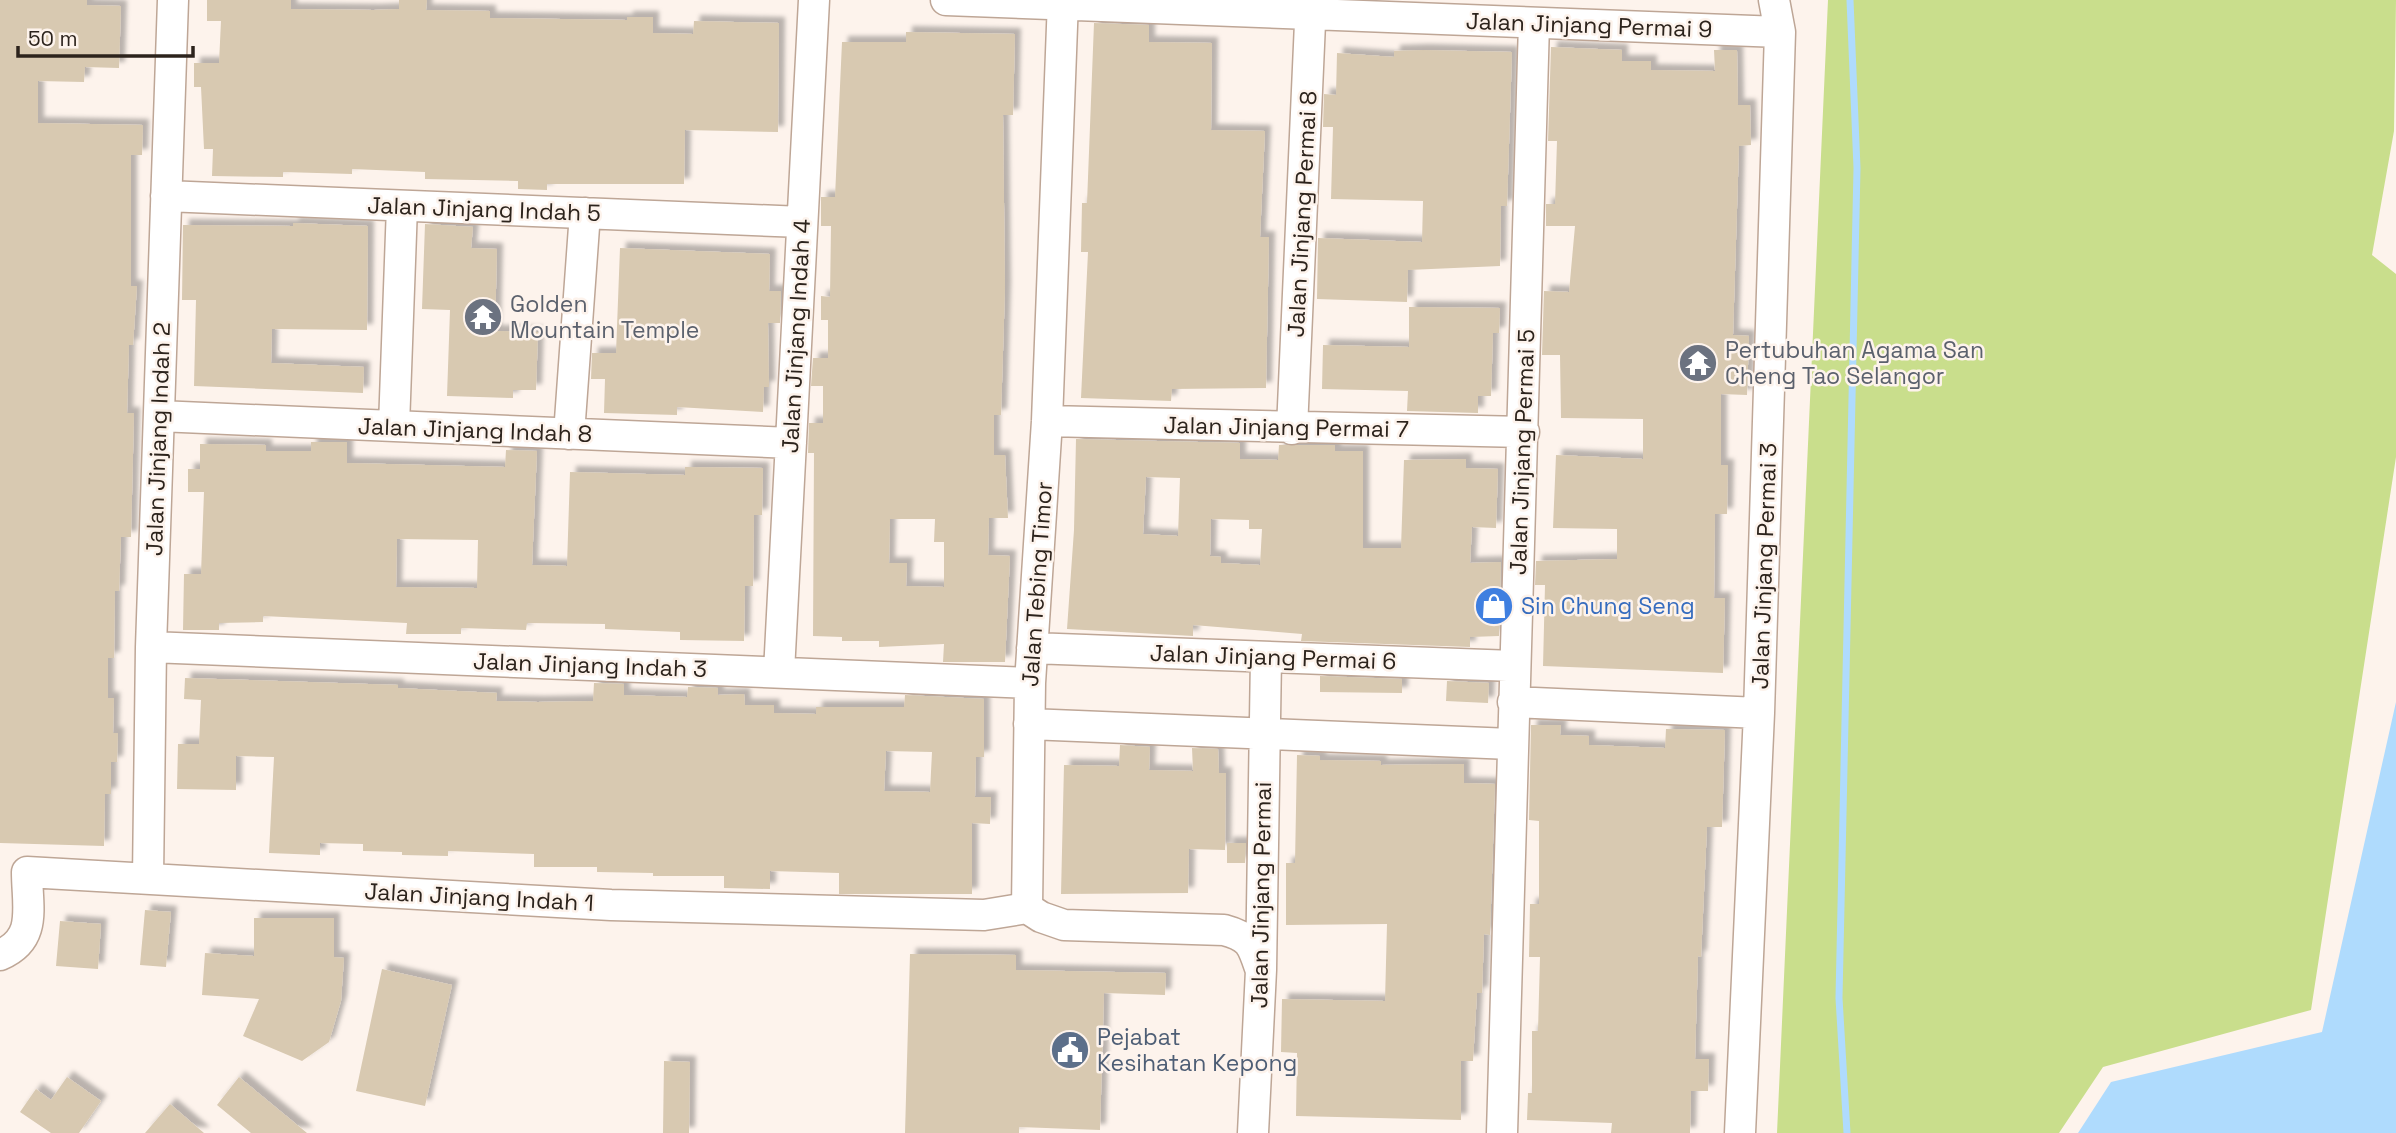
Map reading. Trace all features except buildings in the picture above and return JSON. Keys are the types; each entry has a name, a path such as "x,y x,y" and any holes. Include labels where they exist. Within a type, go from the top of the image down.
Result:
{"street":[{"name":"Jalan Jinjang Indah 2","path":"148,878 151,646 173,0"},
{"name":"Jalan Jinjang Indah 4","path":"779,672 814,0"},
{"name":"Jalan Jinjang Permai 9","path":"946,0 1311,7 1534,23 1780,32"},
{"name":"Jalan Jinjang Permai 3","path":"1740,1133 1759,713 1780,32 1774,0"},
{"name":"Jalan Tebing Timor","path":"1027,908 1028,724 1048,421 1063,3"},
{"name":"Jalan Jinjang Permai 8","path":"1292,429 1311,7"},
{"name":"Jalan Jinjang Permai 5","path":"1502,1133 1511,744 1524,432 1534,23"},
{"name":"Jalan Jinjang Indah 5","path":"166,196 802,222"},
{"path":"394,426 402,205"},
{"path":"569,433 585,213"},
{"name":"Jalan Jinjang Indah 8","path":"159,416 791,443"},
{"name":"Jalan Jinjang Permai 7","path":"1048,421 1292,429 1524,432"},
{"name":"Jalan Jinjang Indah 3","path":"151,646 1030,683"},
{"name":"Jalan Jinjang Permai 6","path":"1032,648 1514,666"},
{"name":"Jalan Jinjang Permai","path":"1253,1133 1261,970 1266,657"},
{"path":"1513,702 1759,713"},
{"path":"1028,724 1511,744"},
{"name":"Jalan Jinjang Indah 1","path":"0,954 16,948 27,930 27,872 611,905 984,915 1027,908"},
{"path":"1027,908 1041,917 1064,925 1224,930 1243,935 1253,947 1261,970"}],"green space":[{"path":"1828,0 2396,0 2394,131 2372,255 2396,274 2396,457 2311,1010 2103,1067 2059,1133 1777,1133"}],"water":[{"path":"2396,702 2396,1133 2078,1133 2111,1082 2322,1032"}],"waterway":[{"path":"1847,1133 1839,998 1857,168 1850,0"}],"place":[{"name":"Golden Mountain Temple","path":"483,317"},
{"name":"Pertubuhan Agama San Cheng Tao Selangor","path":"1698,363"},
{"name":"Sin Chung Seng","path":"1494,606"},
{"name":"Pejabat Kesihatan Kepong","path":"1070,1050"}]}
